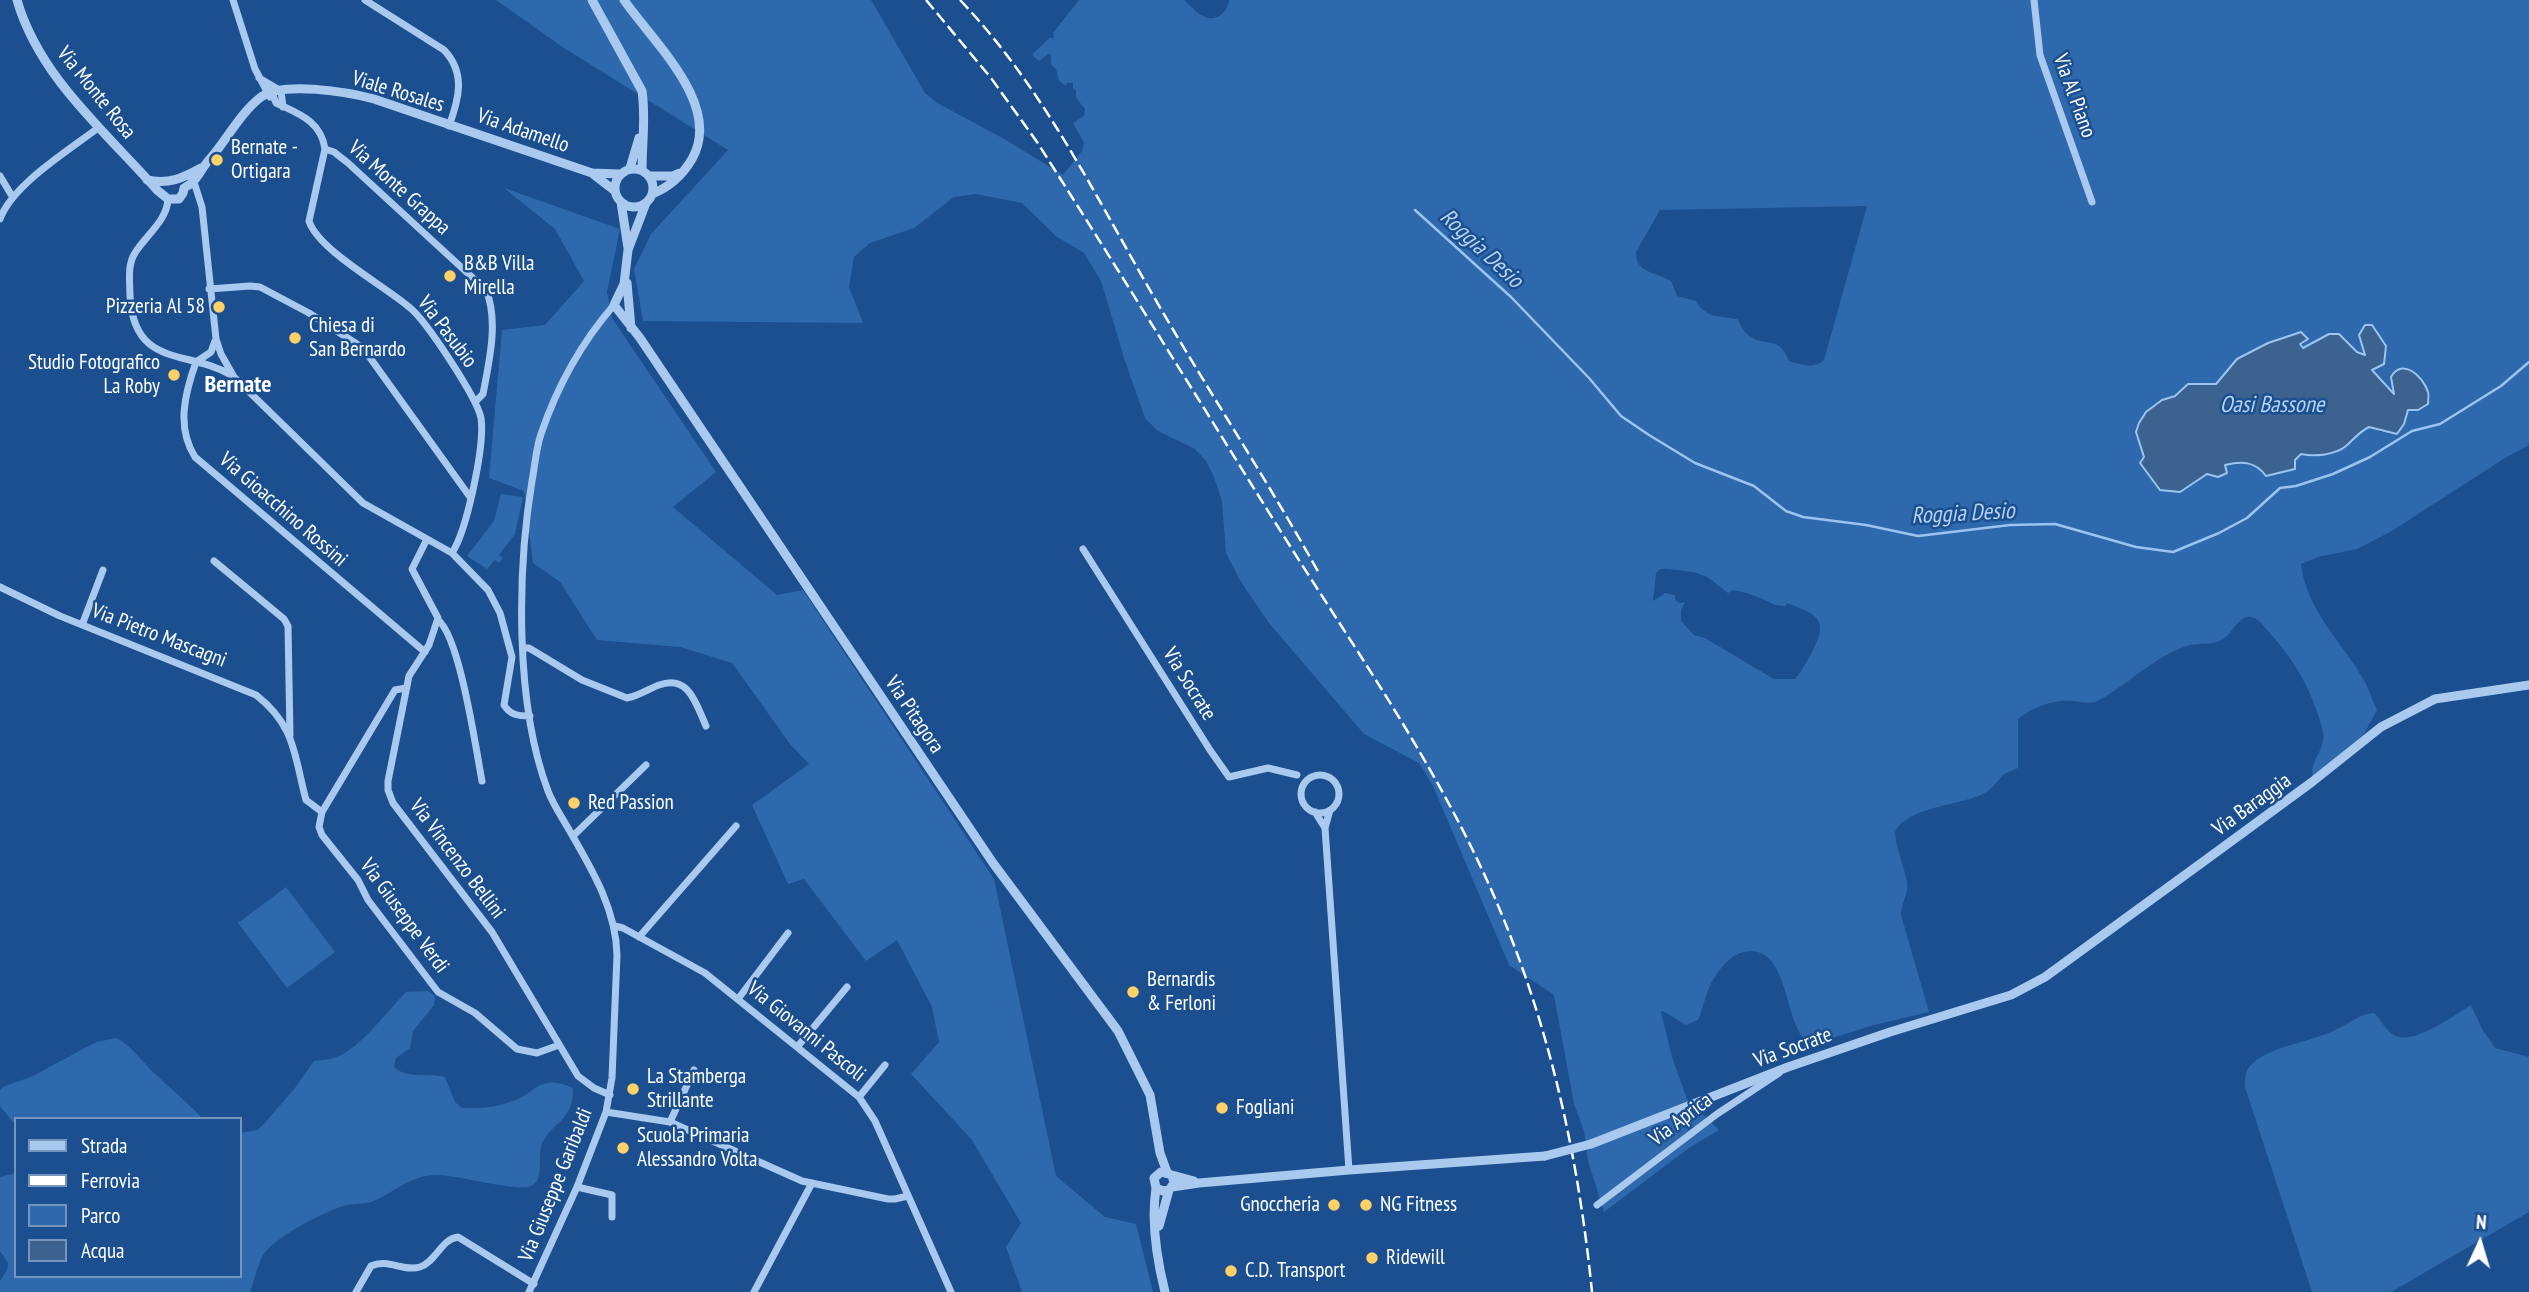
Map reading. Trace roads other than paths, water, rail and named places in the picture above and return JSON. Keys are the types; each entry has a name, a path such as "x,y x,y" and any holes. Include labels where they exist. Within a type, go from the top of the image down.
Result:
{"street":[{"name":"Via Monte Rosa","path":"17,0 37,47 55,75 98,128 167,197"},
{"path":"233,0 258,78 284,107 321,131 325,149"},
{"name":"Via Adamello","path":"365,0 444,50 454,61 460,84 457,106 449,125 592,173 620,174"},
{"path":"592,0 640,83 645,106 642,129 630,169"},
{"path":"624,0 657,40 685,82 701,127 699,147 685,171 673,183 652,194"},
{"name":"Via Al Piano","path":"2034,0 2039,55 2092,202"},
{"path":"258,78 273,95"},
{"name":"Viale Rosales","path":"273,95 315,90 356,94 449,125"},
{"path":"167,197 178,199 182,186 203,167 254,104 273,95"},
{"path":"0,219 12,196 98,128"},
{"path":"642,129 646,173 653,183 652,194 646,203 634,208 621,202 615,191 615,182 620,174 630,169 646,173 673,176 685,171"},
{"name":"Via Monte Grappa","path":"325,149 334,152 348,163 486,290 492,310 492,324 483,394 475,402"},
{"name":"Via Pasubio","path":"325,149 309,221 313,230 336,253 414,311 475,402 481,423 475,477 462,530 452,553"},
{"path":"203,167 194,186 202,207 216,339 234,377"},
{"name":"Via Adamello","path":"592,173 615,191"},
{"path":"0,176 12,196"},
{"path":"148,180 166,182 172,179 182,186 194,186"},
{"path":"166,182 163,188 167,197 166,214 131,260 131,303 138,328 149,344 159,352 210,364 234,377 363,503 452,553 488,590 504,624 512,657 504,705 508,712 530,716"},
{"name":"Via Giuseppe Garibaldi","path":"529,1292 577,1187 606,1112 610,1095 617,956 615,926 593,871 547,788 537,756 530,716 522,622 527,512 540,436 561,384 575,357 620,295 628,250 621,202"},
{"name":"Via Giuseppe Garibaldi","path":"628,250 646,203"},
{"path":"626,272 631,330"},
{"path":"209,289 260,287 309,313 363,348 470,497"},
{"name":"Via Pitagora","path":"614,305 631,330 640,338 993,863 1118,1031 1150,1096 1166,1173"},
{"path":"196,362 211,352 216,339"},
{"name":"Via Gioacchino Rossini","path":"196,362 183,401 183,418 192,452 425,652"},
{"path":"456,476 475,477"},
{"path":"427,539 412,569 438,620 446,629 455,652 482,781"},
{"name":"Via Socrate","path":"1083,549 1229,777 1268,768 1297,775"},
{"path":"214,561 288,626 290,736"},
{"path":"82,625 103,570"},
{"name":"Via Pietro Mascagni","path":"0,587 82,625 257,695 274,710 290,736"},
{"name":"Via Vincenzo Bellini","path":"438,620 425,652 409,676 388,781 390,797 408,825 492,932 578,1076 594,1088 610,1095"},
{"path":"524,648 529,648 582,680 628,698 668,683 683,685 691,691 706,726"},
{"name":"Via Baraggia","path":"2011,995 2045,977 2270,813 2381,727 2435,699 2529,685"},
{"path":"322,812 396,690 406,688"},
{"path":"274,710 283,708 290,699"},
{"name":"Via Giuseppe Verdi","path":"290,736 306,800 322,812 319,827 321,835 358,880 368,900 438,992 475,1013 517,1049 537,1053 559,1045"},
{"path":"573,836 646,765"},
{"path":"1156,1188 1163,1191 1199,1182 1349,1170 1325,828 1330,810 1339,798 1339,787 1328,776 1297,775 1303,802 1315,812 1325,828"},
{"path":"1301,792 1304,782 1313,775"},
{"path":"1315,812 1330,810"},
{"path":"639,937 736,826"},
{"name":"Via Giovanni Pascoli","path":"615,926 705,973 859,1097 875,1121 951,1292"},
{"path":"738,999 788,933"},
{"path":"797,1046 846,987"},
{"name":"Via Socrate","path":"1349,1170 1545,1156 1591,1144 1788,1067 2011,995"},
{"path":"859,1097 886,1065"},
{"name":"Via Aprica","path":"1597,1205 1717,1114 1788,1067"},
{"path":"670,1122 694,1070"},
{"path":"606,1112 670,1122 779,1172 813,1183 888,1199 908,1196"},
{"path":"1165,1292 1159,1265 1154,1178 1166,1173 1199,1182"},
{"path":"1157,1235 1174,1183 1166,1173"},
{"path":"754,1292 813,1183"},
{"path":"577,1187 612,1195 612,1217"},
{"path":"356,1292 371,1266 385,1263 406,1268 420,1267 450,1238 458,1237 534,1284"}],"water":[{"name":"Oasi Bassone","path":"2365,325 2372,325 2386,346 2384,364 2372,370 2394,394 2391,377 2401,369 2417,375 2428,393 2428,404 2418,410 2408,410 2404,424 2397,434 2369,427 2341,449 2325,454 2301,454 2295,460 2295,469 2266,476 2248,463 2225,465 2227,473 2218,477 2207,474 2180,492 2160,490 2140,463 2144,457 2136,432 2139,423 2146,412 2162,400 2175,396 2188,384 2216,384 2237,359 2268,343 2301,332 2308,339 2300,344 2303,348 2329,334 2339,334 2357,352 2365,355 2359,335"}],"waterway":[{"name":"Roggia Desio","path":"1415,210 1511,297 1589,378 1621,416 1649,435 1695,463 1754,486 1786,511 1803,517 1866,525 1918,536 2010,525 2055,524 2136,547 2173,552 2247,518 2280,488 2296,486 2333,474 2370,457 2412,431 2440,424 2501,386 2529,362"}],"railway":[{"path":"926,0 991,78 1037,142 1398,716 1454,813 1502,915 1520,961 1549,1053 1571,1147 1592,1292"},
{"path":"960,0 1017,69 1066,142 1175,332 1320,575"}],"place":[{"name":"Bernate - Ortigara","path":"217,160"},
{"name":"B&B Villa Mirella","path":"450,276"},
{"name":"Pizzeria Al 58","path":"219,307"},
{"name":"Chiesa di San Bernardo","path":"295,338"},
{"name":"Studio Fotografico La Roby","path":"174,375"},
{"name":"Red Passion","path":"574,803"},
{"name":"Bernardis & Ferloni","path":"1133,992"},
{"name":"La Stamberga Strillante","path":"633,1089"},
{"name":"Fogliani","path":"1222,1108"},
{"name":"Scuola Primaria Alessandro Volta","path":"623,1148"},
{"name":"Gnoccheria","path":"1334,1205"},
{"name":"NG Fitness","path":"1366,1205"},
{"name":"Ridewill","path":"1372,1258"},
{"name":"C.D. Transport","path":"1231,1271"}],"district":[{"name":"Bernate","path":"238,385"}]}
